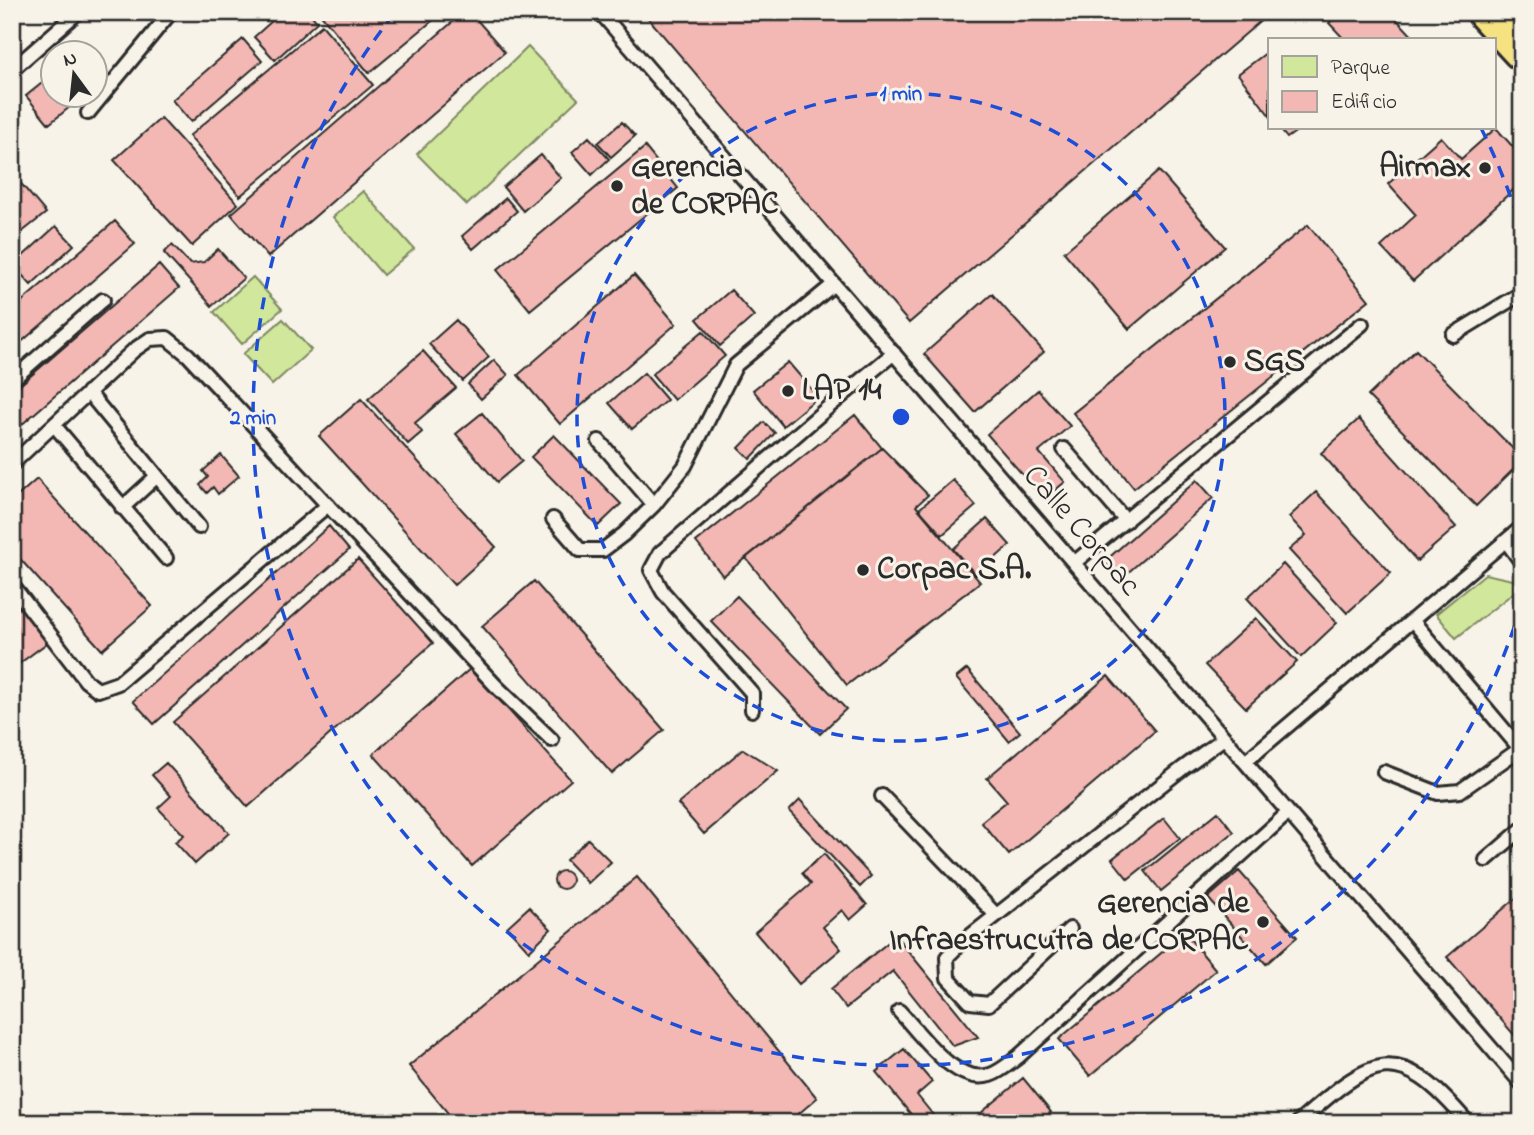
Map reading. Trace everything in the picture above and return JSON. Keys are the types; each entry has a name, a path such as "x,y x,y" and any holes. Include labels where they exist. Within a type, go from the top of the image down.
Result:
{"highway":[{"path":"1487,12 1522,50"}],"lane":[{"path":"12,69 78,12"},
{"path":"88,113 171,12"},
{"name":"Calle Corpac","path":"600,12 1522,1084"},
{"path":"553,519 580,551 603,550 624,534 654,505 685,466 736,365 834,284"},
{"path":"1453,335 1522,293"},
{"path":"12,380 103,300"},
{"path":"1073,563 1362,324"},
{"path":"12,464 142,344 150,339 167,338 188,355 328,505 353,539 552,740"},
{"path":"751,710 752,693 663,592 652,570 660,554 670,545 894,353"},
{"path":"88,392 199,527"},
{"path":"54,425 166,558"},
{"path":"600,441 654,505"},
{"path":"1064,449 1126,521"},
{"path":"122,508 157,476"},
{"path":"12,585 86,681 99,690 118,683 328,505"},
{"path":"1245,762 1522,527"},
{"path":"1506,541 1522,563"},
{"path":"1384,772 1438,793 1460,791 1521,750 1412,620"},
{"path":"1070,929 989,1004 970,1002 948,978 947,957 996,915 1224,738"},
{"path":"882,796 996,915"},
{"path":"899,1011 947,1063 960,1072 974,1077 992,1075 1018,1057 1288,813"},
{"path":"1486,860 1522,829"},
{"path":"1298,1123 1343,1083 1378,1066 1399,1066 1420,1075 1442,1093 1468,1123"}],"green space":[{"path":"528,47 578,99 467,205 417,154"},
{"path":"363,191 414,249 383,275 333,217"},
{"path":"253,277 282,309 242,344 214,312"},
{"path":"283,319 311,350 272,385 243,354"},
{"path":"1485,574 1522,582 1522,586 1456,638 1436,614"}],"building":[{"path":"282,12 309,12 317,22 275,60 254,37"},
{"path":"319,12 443,12 369,73"},
{"path":"464,12 470,12 505,52 268,257 231,214"},
{"path":"643,12 1271,12 909,323"},
{"path":"1341,12 1390,12 1414,38 1343,38 1329,23"},
{"path":"322,25 373,85 240,196 189,136"},
{"path":"243,39 262,61 191,122 172,100"},
{"path":"1268,52 1268,113 1238,74"},
{"path":"38,86 38,108 69,108 49,124 26,96"},
{"path":"161,118 238,204 192,246 114,160"},
{"path":"622,122 635,136 611,157 598,143"},
{"path":"1496,128 1522,157 1522,182 1413,281 1381,247 1416,215 1388,184 1441,137 1461,159"},
{"path":"1281,130 1298,130 1287,138"},
{"path":"589,137 609,159 592,175 572,152"},
{"path":"645,147 678,188 530,310 497,270"},
{"path":"541,155 561,178 523,211 503,187"},
{"path":"1159,171 1225,247 1129,329 1064,252"},
{"path":"12,173 46,213 12,240"},
{"path":"506,198 517,211 473,249 462,236"},
{"path":"115,221 135,244 12,350 12,310"},
{"path":"1308,225 1369,300 1134,488 1073,413"},
{"path":"56,226 74,245 31,285 13,265"},
{"path":"172,245 190,264 204,262 218,249 244,278 212,306 164,253"},
{"path":"159,265 179,288 12,433 12,392"},
{"path":"634,275 676,324 560,424 518,375"},
{"path":"731,290 754,316 720,346 697,319"},
{"path":"992,294 1044,352 975,412 924,354"},
{"path":"456,320 489,357 463,381 429,344"},
{"path":"703,331 725,356 674,400 652,374"},
{"path":"1416,350 1522,458 1476,506 1368,396"},
{"path":"423,351 456,388 415,423 422,432 408,444 368,399"},
{"path":"494,360 508,375 481,399 468,384"},
{"path":"788,362 818,397 783,426 753,390"},
{"path":"644,373 667,400 632,429 609,403"},
{"path":"1038,390 1070,426 1039,452 1065,482 1044,499 987,434"},
{"path":"361,399 496,547 454,585 319,436"},
{"path":"482,413 522,461 497,482 456,434"},
{"path":"855,415 882,448 723,576 696,542"},
{"path":"1359,419 1456,527 1417,561 1321,453"},
{"path":"764,422 775,433 750,459 739,448"},
{"path":"554,435 621,504 598,526 531,457"},
{"name":"Corpac S.A.","path":"882,448 928,495 916,506 980,582 847,685 746,558"},
{"path":"221,455 239,476 218,494 213,487 207,493 200,485 208,477 203,471"},
{"path":"37,479 152,606 102,650 12,550 12,501"},
{"path":"953,480 976,506 942,535 919,509"},
{"path":"1197,480 1213,498 1124,576 1104,562"},
{"path":"1316,492 1391,573 1347,613 1289,550 1306,535 1289,517"},
{"path":"987,519 1010,545 976,575 953,549"},
{"path":"329,526 349,550 154,724 133,701"},
{"path":"358,559 433,643 248,807 173,722"},
{"path":"1283,564 1337,623 1301,657 1247,598"},
{"path":"534,581 664,730 612,774 482,626"},
{"path":"12,595 51,640 12,669"},
{"path":"737,596 846,709 820,734 711,621"},
{"path":"1256,618 1297,662 1246,708 1205,665"},
{"path":"471,668 571,780 472,866 373,754"},
{"path":"967,669 1020,732 1009,741 956,678"},
{"path":"1108,676 1155,731 1009,855 981,822 1007,801 987,778"},
{"path":"743,749 778,771 704,834 678,804"},
{"path":"166,763 229,833 195,864 175,842 184,835 158,808 171,796 152,775"},
{"path":"800,800 871,876 860,887 789,811"},
{"path":"1218,812 1234,832 1161,891 1145,871"},
{"path":"1164,818 1180,838 1128,879 1112,859"},
{"path":"588,839 611,862 588,883 566,860"},
{"path":"824,854 867,905 850,920 842,910 823,927 841,949 799,984 755,932 811,884 802,873"},
{"path":"563,871 571,876 572,880 567,888 563,889 555,884 554,880 559,872"},
{"path":"1239,871 1297,937 1266,964 1208,898"},
{"path":"637,877 817,1098 788,1123 456,1123 409,1066"},
{"path":"1522,893 1522,1044 1447,957"},
{"path":"529,907 551,929 529,951 507,927"},
{"path":"1185,933 1216,970 1090,1076 1059,1039"},
{"path":"896,936 978,1037 953,1046 893,971 846,1008 831,989"},
{"path":"904,1049 932,1082 917,1095 937,1120 934,1123 918,1123 876,1072"},
{"path":"1023,1078 1051,1112 1038,1123 969,1123"}],"place":[{"name":"Airmax","path":"1485,168"},
{"name":"Gerencia de CORPAC","path":"617,186"},
{"name":"SGS","path":"1230,362"},
{"name":"LAP 14","path":"788,391"},
{"name":"Corpac S.A.","path":"863,570"},
{"name":"Gerencia de Infraestrucutra de CORPAC","path":"1263,922"}]}
